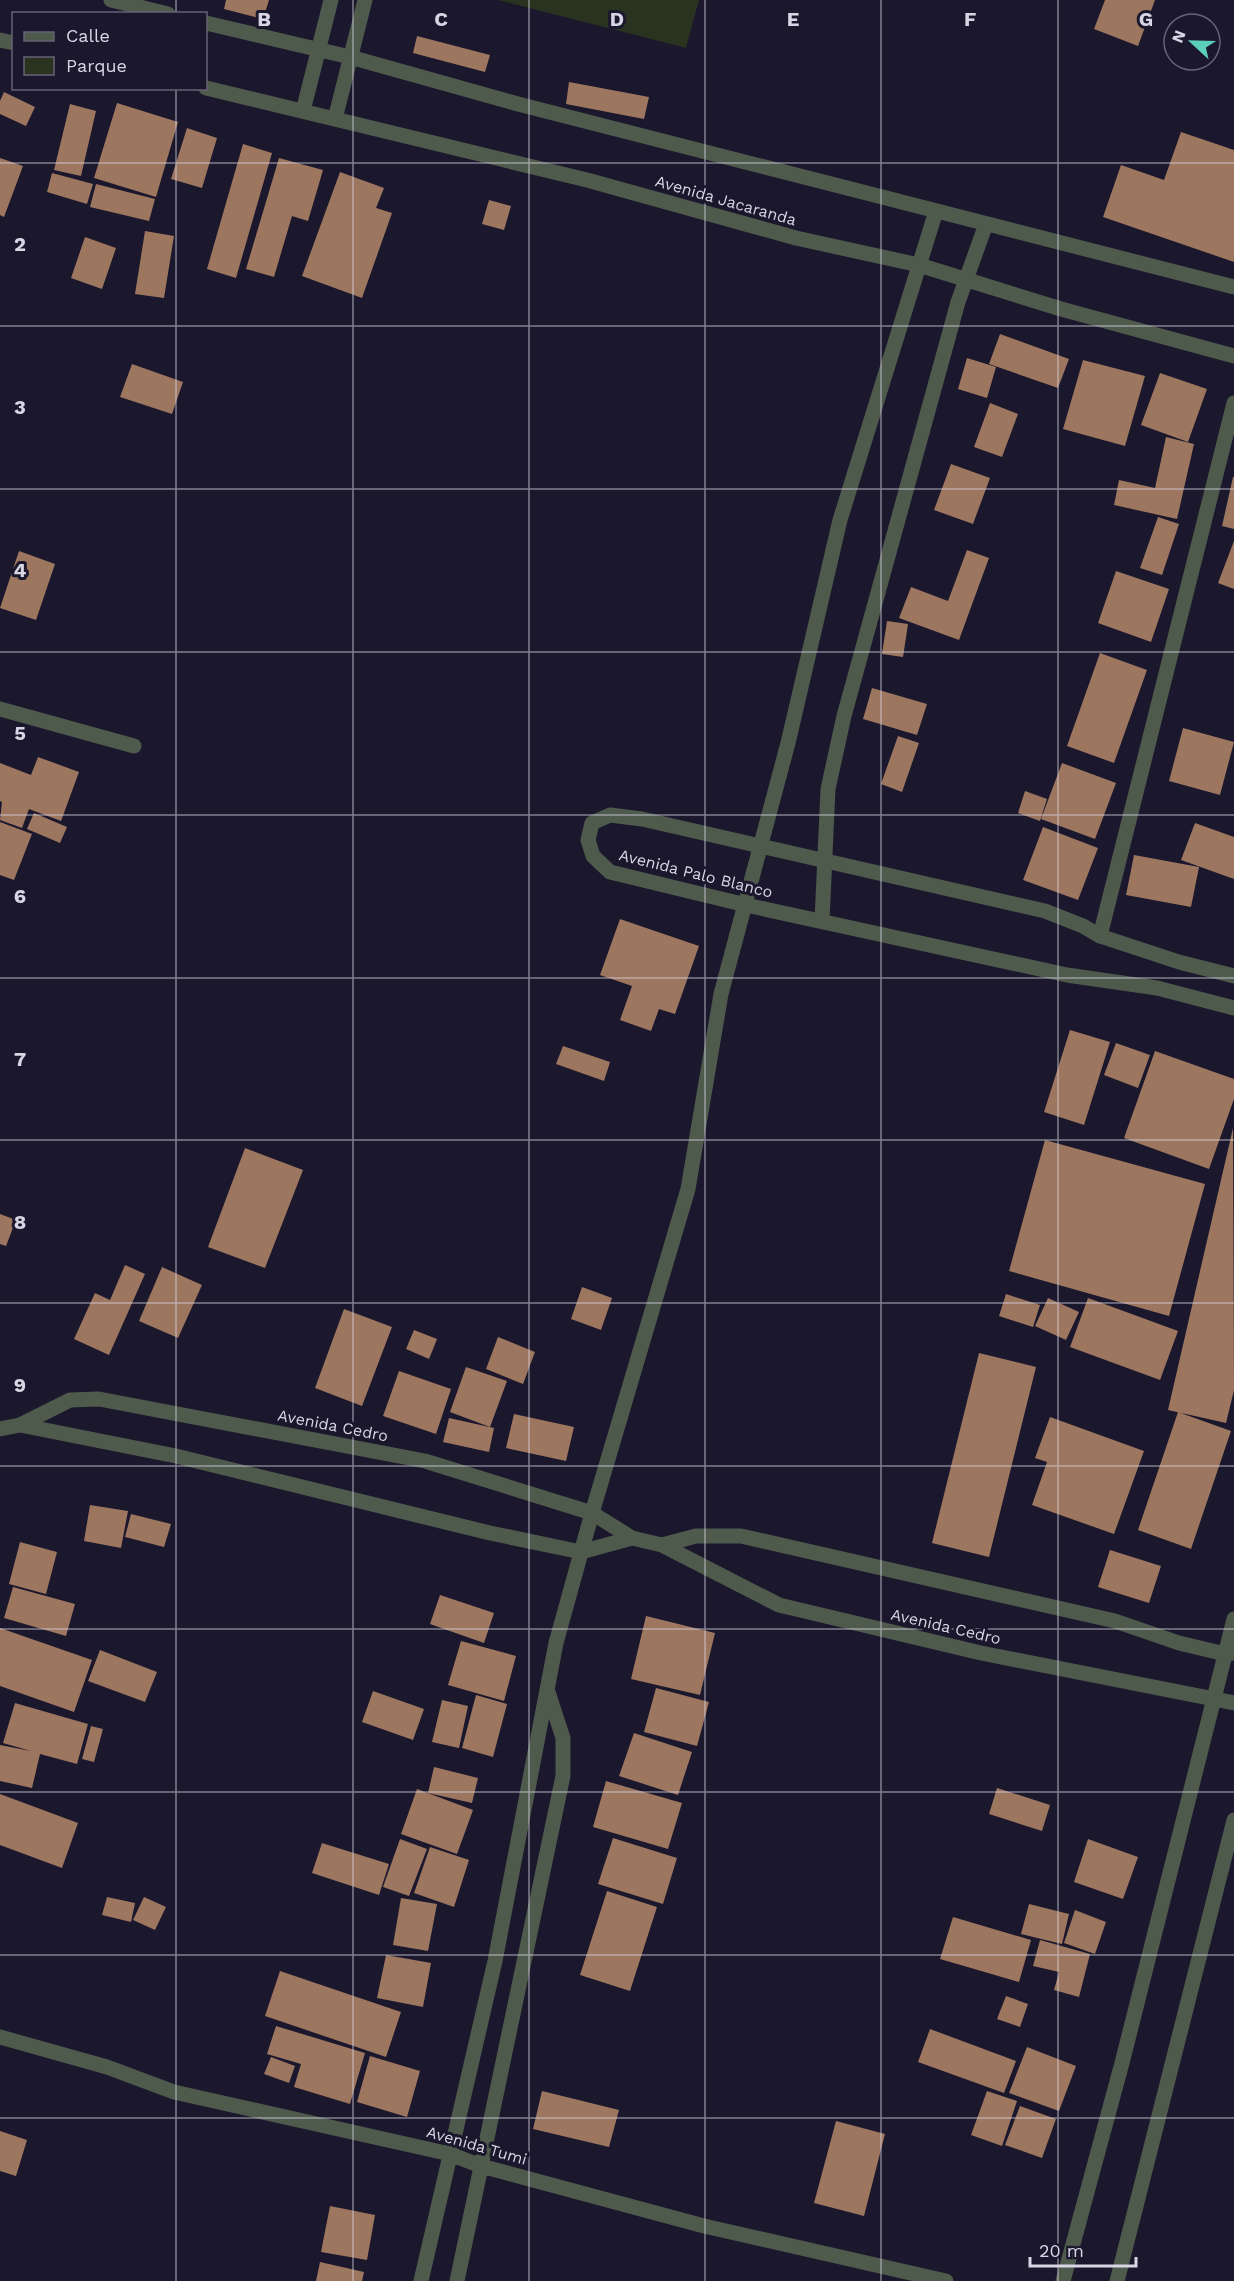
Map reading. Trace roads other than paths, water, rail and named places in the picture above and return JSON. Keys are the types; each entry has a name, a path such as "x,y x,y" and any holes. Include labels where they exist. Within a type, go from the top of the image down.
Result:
{"street":[{"path":"111,0 160,12"},
{"path":"303,111 331,0"},
{"path":"335,119 365,0"},
{"path":"207,22 350,57 518,104 1234,287"},
{"name":"Avenida Jacaranda","path":"207,88 587,180 796,238 919,265 1060,309 1234,356"},
{"path":"421,2281 495,1961 556,1643 688,1189 721,994 788,743 840,520 936,211"},
{"path":"822,921 828,789 844,716 955,314 986,224"},
{"path":"1100,936 1234,403"},
{"path":"0,709 134,746"},
{"name":"Avenida Palo Blanco","path":"1234,976 1179,962 1100,936 1083,926 1045,911 620,816 610,815 592,823 588,840 593,856 610,872 1067,975 1157,988 1234,1008"},
{"name":"Avenida Cedro","path":"0,1428 20,1425 70,1400 99,1399 425,1461 592,1513 632,1538 662,1545 779,1605 981,1653 1234,1703"},
{"name":"Avenida Cedro","path":"20,1425 176,1456 490,1533 581,1552 632,1538"},
{"name":"Avenida Cedro","path":"662,1545 696,1536 741,1536 1115,1621 1179,1644 1230,1654"},
{"path":"1063,2281 1122,2063 1214,1699 1230,1654 1234,1619"},
{"path":"457,2281 563,1776 563,1738 547,1689"},
{"path":"1117,2281 1234,1820"},
{"name":"Avenida Tumi","path":"0,2037 107,2067 174,2092 450,2154 481,2166 704,2226 946,2281"}]}
